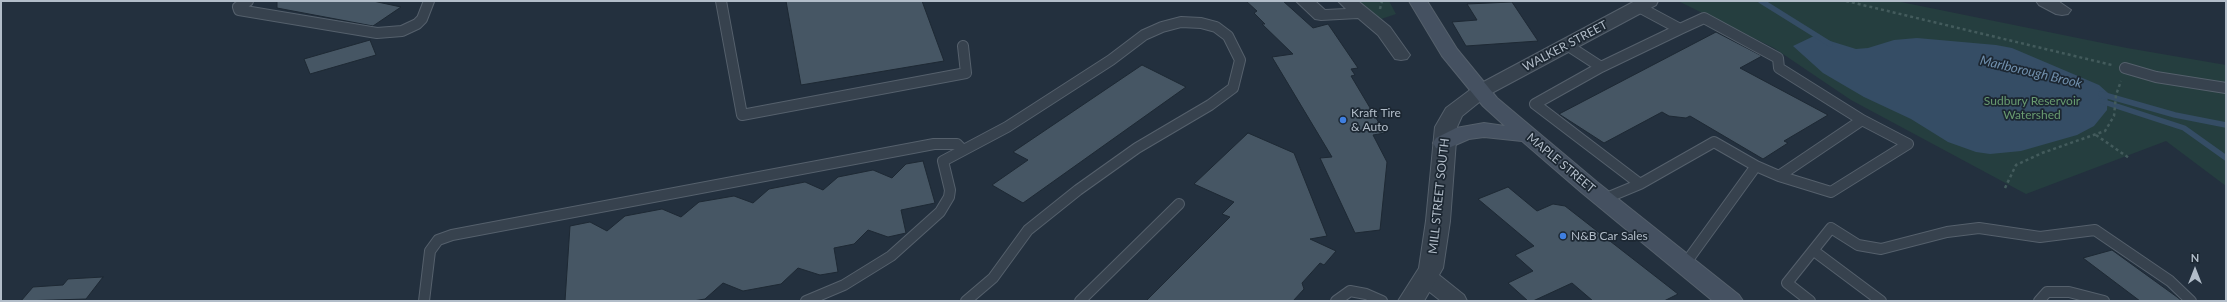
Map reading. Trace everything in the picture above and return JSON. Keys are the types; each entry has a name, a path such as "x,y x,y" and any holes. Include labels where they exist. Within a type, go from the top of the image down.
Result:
{"main road":[{"name":"MAPLE STREET","path":"1418,1 1449,52 1480,90 1527,135 1730,301"},
{"path":"1444,143 1464,133 1484,130 1527,135"}],"street":[{"path":"1305,1 1321,14 1360,13"},
{"path":"1347,1 1384,31 1401,55"},
{"path":"2045,1 2062,10"},
{"name":"WALKER STREET","path":"1480,90 1644,4"},
{"name":"MILL STREET SOUTH","path":"1411,301 1431,268 1438,221 1446,127 1453,113 1480,90"},
{"path":"1426,277 1456,301"}],"lane":[{"path":"248,1 238,7 239,10 377,33 402,31 417,24 422,19 429,1"},
{"path":"721,1 742,115 966,73 963,46"},
{"path":"1644,4 1680,29"},
{"path":"1604,199 1640,184 1714,142 1756,166 1779,176 1831,192 1908,144 1862,120 1778,68 1778,58 1704,18 1601,67 1535,104 1640,184"},
{"path":"806,301 844,285 891,256 940,212 949,197 950,190 943,161 1007,127 1111,60 1144,35 1162,27 1191,22 1216,27 1228,36 1240,60 1233,88 1210,105 1137,148 1072,195 1028,230 993,278 966,301"},
{"path":"1567,45 1601,67"},
{"path":"2125,68 2156,77 2226,88"},
{"path":"1779,176 1862,120"},
{"path":"424,301 430,251 438,240 452,235 895,150 944,142 956,144 963,150"},
{"path":"1685,264 1756,166"},
{"path":"1080,301 1178,204"},
{"path":"1810,301 1787,283 1831,228 1858,245 1881,249 1947,232 1978,228 2040,237 2095,230 2170,281 2191,301"},
{"path":"1814,251 1881,301"},
{"path":"1336,301 1350,291 1366,294 1382,301"},
{"path":"2039,301 2047,292 2069,292 2104,301"}],"path":[{"path":"1846,1 2125,68"},
{"path":"2006,188 2016,165 2042,153 2105,131 2114,112 2116,95"},
{"path":"2096,134 2129,158"}],"green space":[{"path":"1357,1 1389,1 1396,14 1381,19"},
{"name":"Sudbury Reservoir Watershed","path":"1896,1 2127,48 2226,65 2226,186 2166,141 2026,194 1851,100 1774,48 1680,2"}],"water":[{"path":"1814,36 1856,49 1868,48 1894,40 1917,38 1996,45 2012,48 2099,85 2108,93 2107,110 2094,126 2077,135 2021,151 1990,154 1976,152 1948,142 1911,119 1864,97 1823,73 1793,46"}],"building":[{"path":"277,1 373,1 401,7 373,26 277,8"},
{"path":"786,1 922,1 944,61 801,85"},
{"path":"1246,1 1283,1 1313,28 1328,24 1358,68 1351,69 1355,75 1351,76 1385,133 1373,135 1387,162 1380,230 1355,233 1320,158 1332,157 1272,57 1293,54 1262,24 1265,24 1254,13 1257,11"},
{"path":"1512,2 1538,41 1466,46 1452,22 1477,20 1467,4"},
{"path":"1716,32 1762,56 1740,68 1828,115 1784,141 1788,143 1763,159 1690,116 1686,118 1669,116 1662,112 1604,143 1559,114"},
{"path":"370,40 376,55 310,74 304,59"},
{"path":"1142,65 1186,87 1023,203 992,185 1028,160 1013,152"},
{"path":"1248,133 1294,153 1327,236 1310,239 1336,251 1324,265 1320,263 1302,283 1304,289 1293,301 1146,301 1230,217 1222,214 1234,202 1194,184"},
{"path":"923,161 935,203 901,210 906,233 888,237 868,230 854,244 834,248 838,272 820,275 798,268 781,284 743,291 723,283 705,299 693,301 565,301 570,226 590,222 607,231 625,216 662,209 681,217 699,202 734,196 753,203 769,189 805,182 823,190 838,177 873,170 892,178 906,164"},
{"name":"N&B Car Sales","path":"1508,187 1537,211 1553,204 1565,206 1678,294 1664,301 1593,301 1572,283 1533,301 1528,301 1508,283 1533,271 1515,255 1534,246 1478,199"},
{"path":"2112,250 2182,301 2140,301 2083,258"},
{"path":"103,277 86,299 21,301 33,287 63,285 68,279"}],"waterway":[{"name":"Marlborough Brook","path":"1761,1 1830,44"},
{"path":"2101,94 2175,115 2226,125"},
{"name":"Marlborough Brook","path":"2101,101 2184,128 2226,158"}],"place":[{"name":"Kraft Tire & Auto","path":"1343,120"},
{"name":"N&B Car Sales","path":"1563,236"}]}
